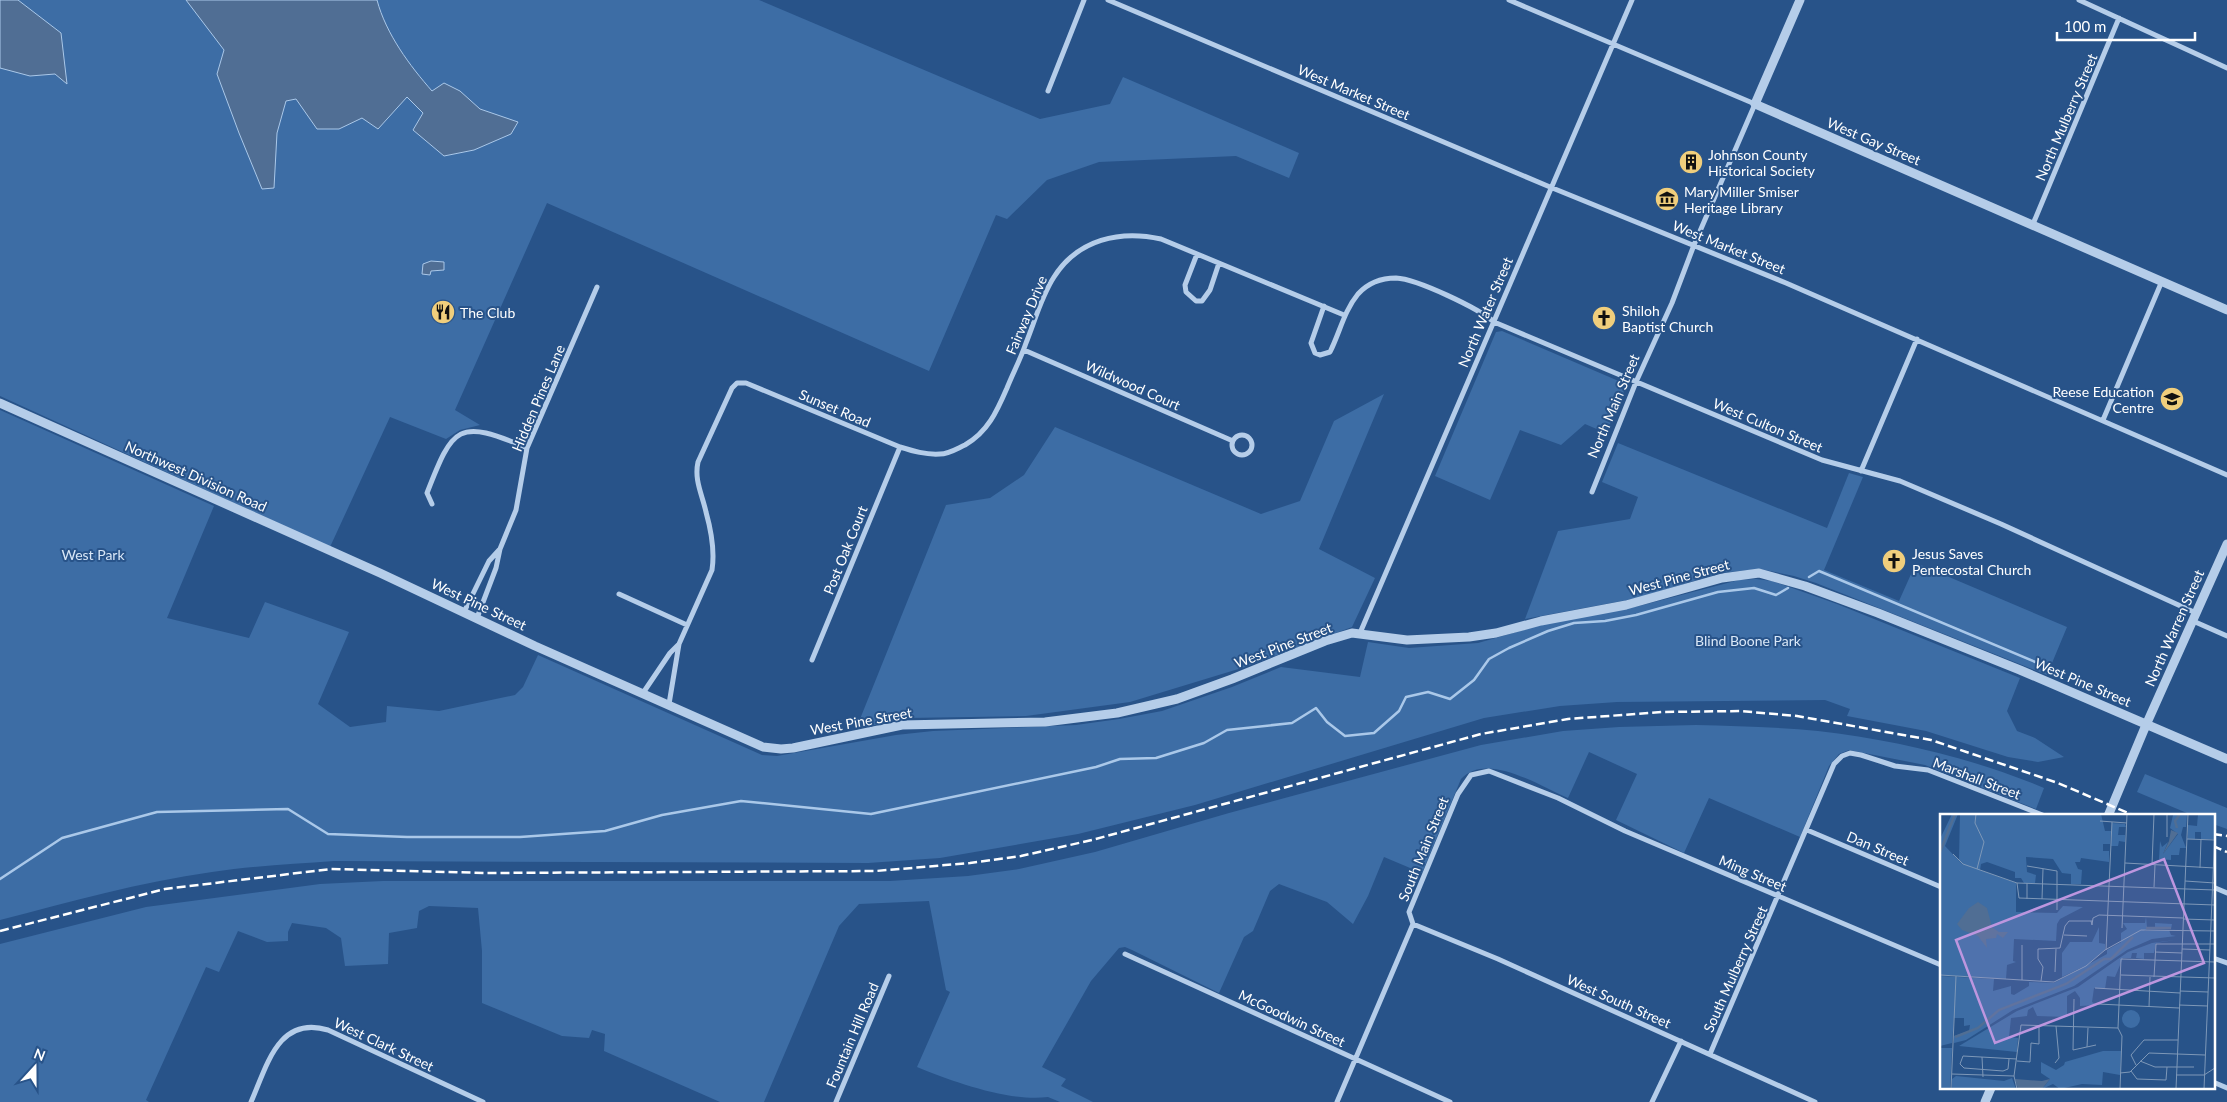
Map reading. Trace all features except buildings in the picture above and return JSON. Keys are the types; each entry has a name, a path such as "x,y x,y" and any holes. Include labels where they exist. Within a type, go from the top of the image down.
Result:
{"street":[{"path":"1048,91 1084,0"},
{"name":"West Market Street","path":"1108,0 1550,187 1694,244 2227,475"},
{"name":"West Gay Street","path":"1509,0 2033,224 2227,310"},
{"name":"North Water Street","path":"1360,633 1550,187 1632,0"},
{"name":"North Main Street","path":"1592,492 1636,382 1672,303 1694,244 1800,0"},
{"path":"2079,0 2227,68"},
{"path":"2096,8 2099,0"},
{"name":"North Mulberry Street","path":"2033,224 2119,18"},
{"name":"Fairway Drive","path":"900,447 920,454 943,454 972,441 986,429 995,414 1024,350 1045,294 1054,277 1065,262 1100,240 1121,235 1142,235 1161,239 1344,315"},
{"path":"1197,254 1185,285 1186,292 1196,301 1202,300 1207,295 1219,263"},
{"name":"West Culton Street","path":"1324,306 1311,343 1315,353 1320,356 1330,352 1344,315 1359,292 1373,283 1398,278 1427,287 1484,313 1494,322 1822,460 1891,478 1936,497 2195,617 2227,636"},
{"path":"2103,420 2162,281"},
{"name":"Hidden Pines Lane","path":"477,618 496,568 500,549 516,510 527,448 597,286"},
{"path":"1861,470 1916,339"},
{"name":"Wildwood Court","path":"1024,350 1233,441"},
{"name":"Sunset Road","path":"687,625 712,570 714,561 707,513 696,473 698,462 736,383 746,383 900,447"},
{"name":"Northwest Division Road","path":"0,404 380,573"},
{"path":"432,504 427,493 441,457 453,440 462,434 470,430 487,432 527,448"},
{"name":"Wildwood Court","path":"1238,436 1246,436 1252,441 1252,449 1246,455 1238,454 1232,449 1233,441 1238,436"},
{"name":"Post Oak Court","path":"812,660 900,447"},
{"name":"North Warren Street","path":"2110,811 2146,725 2227,544"},
{"name":"Hidden Pines Lane","path":"464,612 489,561 500,549"},
{"name":"West Pine Street","path":"380,573 535,646 764,747 781,749 902,725 1044,722 1117,713 1177,699 1325,641 1352,633 1407,640 1469,637 1626,605 1722,578 1759,573 1805,586 1878,613 2020,670 2227,759"},
{"path":"619,594 687,625 679,644 669,704"},
{"path":"643,693 670,653 679,644"},
{"name":"Marshall Street","path":"1842,756 1850,753 1895,766 1928,770 2040,814"},
{"name":"South Mulberry Street","path":"1710,1054 1834,764 1842,756"},
{"name":"South Main Street","path":"1337,1102 1413,924 1410,912 1458,794 1471,774 1489,771 1558,798"},
{"name":"Ming Street","path":"1558,798 1625,831 1940,965"},
{"name":"Dan Street","path":"1807,830 1940,887"},
{"path":"2214,887 2227,893"},
{"name":"West South Street","path":"1413,924 1681,1041 1815,1102"},
{"name":"McGoodwin Street","path":"1125,954 1450,1102"},
{"path":"2214,958 2227,964"},
{"name":"Fountain Hill Road","path":"836,1102 889,976"},
{"name":"West Clark Street","path":"252,1100 276,1046 291,1032 308,1026 328,1030 474,1100 483,1102"},
{"path":"1652,1102 1681,1041"},
{"path":"2214,1082 2227,1088"},
{"path":"1985,1102 1990,1090"}],"green space":[{"path":"0,0 759,0 1040,119 1110,104 1123,77 1299,153 1289,178 1236,156 1099,162 1047,180 1007,219 996,215 929,371 547,203 455,410 480,425 460,430 446,439 390,417 330,547 0,396"},
{"path":"1502,331 1621,382 1625,387 1606,433 1585,424 1561,445 1520,430 1490,500 1435,476 1496,332"},
{"path":"1384,394 1319,549 1375,578 1352,627 1245,667 1130,702 1026,716 906,718 856,729 946,505 990,498 1024,475 1055,427 1261,514 1300,501 1334,421"},
{"path":"0,410 214,506 167,618 249,638 265,602 349,632 318,704 350,727 386,722 387,706 439,711 515,695 523,687 538,655 762,755 777,756 896,735 933,731 1076,725 1162,711 1232,687 1281,667 1360,677 1368,642 1409,648 1478,643 1551,622 1639,606 1739,580 1756,579 1772,581 1837,604 2020,678 2007,711 2017,731 2035,738 2064,757 2038,762 2008,757 1926,731 1847,716 1850,709 1825,700 1617,702 1560,706 1484,718 1195,805 1078,834 940,858 868,863 334,861 273,865 158,881 0,920"},
{"path":"1618,443 1827,528 1849,473 1863,477 1824,570 1899,601 1916,563 2067,627 2047,675 1816,583 1760,569 1720,573 1638,598 1525,619 1558,531 1630,519 1638,497 1602,482"},
{"path":"1696,725 1818,731 1876,739 1962,759 2044,788 2036,809 1925,765 1849,750 1839,754 1829,766 1800,837 1709,798 1684,853 1616,820 1637,774 1589,752 1568,798 1513,774 1484,768 1472,771 1461,779 1422,873 1384,857 1368,896 1353,924 1327,902 1279,884 1270,891 1253,931 1244,937 1219,993 1132,950 1125,947 1119,948 1091,981 1042,1067 1066,1079 1061,1086 1093,1102 1060,1102 1048,1097 1016,1097 999,1094 948,1079 917,1067 950,992 946,990 929,901 859,904 839,926 764,1102 720,1102 604,1051 605,1034 592,1030 589,1038 562,1036 482,1003 482,951 478,908 429,906 419,911 417,928 389,933 388,964 345,966 341,938 326,928 292,923 288,932 288,941 267,942 238,931 219,972 206,967 146,1100 149,1102 0,1102 0,944 146,907 320,884 383,881 890,881 968,876 1019,869 1095,852 1229,813 1481,745 1563,731"},
{"path":"2145,774 2227,808 2227,829 2214,824 2214,814 2189,814 2137,792"}],"shaded area":[{"path":"0,0 18,0 61,33 67,84 55,74 30,76 0,68"},
{"path":"186,0 377,0 386,25 400,49 432,91 444,83 460,91 480,109 518,122 511,134 474,150 444,156 413,130 423,113 407,97 378,129 362,118 339,129 317,129 296,99 286,101 277,133 274,188 262,189 217,74 224,50"},
{"path":"431,261 444,262 444,270 431,271 430,275 422,274 423,264"}],"waterway":[{"path":"1809,577 1819,571 2040,664"},
{"path":"0,879 62,838 157,812 288,809 328,834 407,837 520,837 605,831 662,815 741,801 871,814 1096,767 1120,759 1156,758 1204,743 1227,730 1292,723 1316,708 1327,722 1345,736 1374,733 1399,711 1406,697 1428,692 1450,699 1474,680 1489,659 1548,631 1574,623 1605,621 1636,615 1718,592 1754,588 1776,595 1788,588"}],"railway":[{"path":"0,931 165,889 331,869 487,873 876,871 970,863 1021,856 1092,840 1481,734 1568,719 1662,712 1740,711 1797,716 1931,740 2058,783 2130,814"},
{"path":"2214,834 2227,836"},
{"path":"2214,846 2227,852"}],"place":[{"name":"Johnson County Historical Society","path":"1691,162"},
{"name":"Mary Miller Smiser Heritage Library","path":"1667,199"},
{"name":"The Club","path":"443,312"},
{"name":"Shiloh Baptist Church","path":"1604,318"},
{"name":"Reese Education Centre","path":"2172,399"},
{"name":"Jesus Saves Pentecostal Church","path":"1894,561"}],"park label":[{"name":"West Park","path":"93,554"},
{"name":"Blind Boone Park","path":"1748,640"}]}
